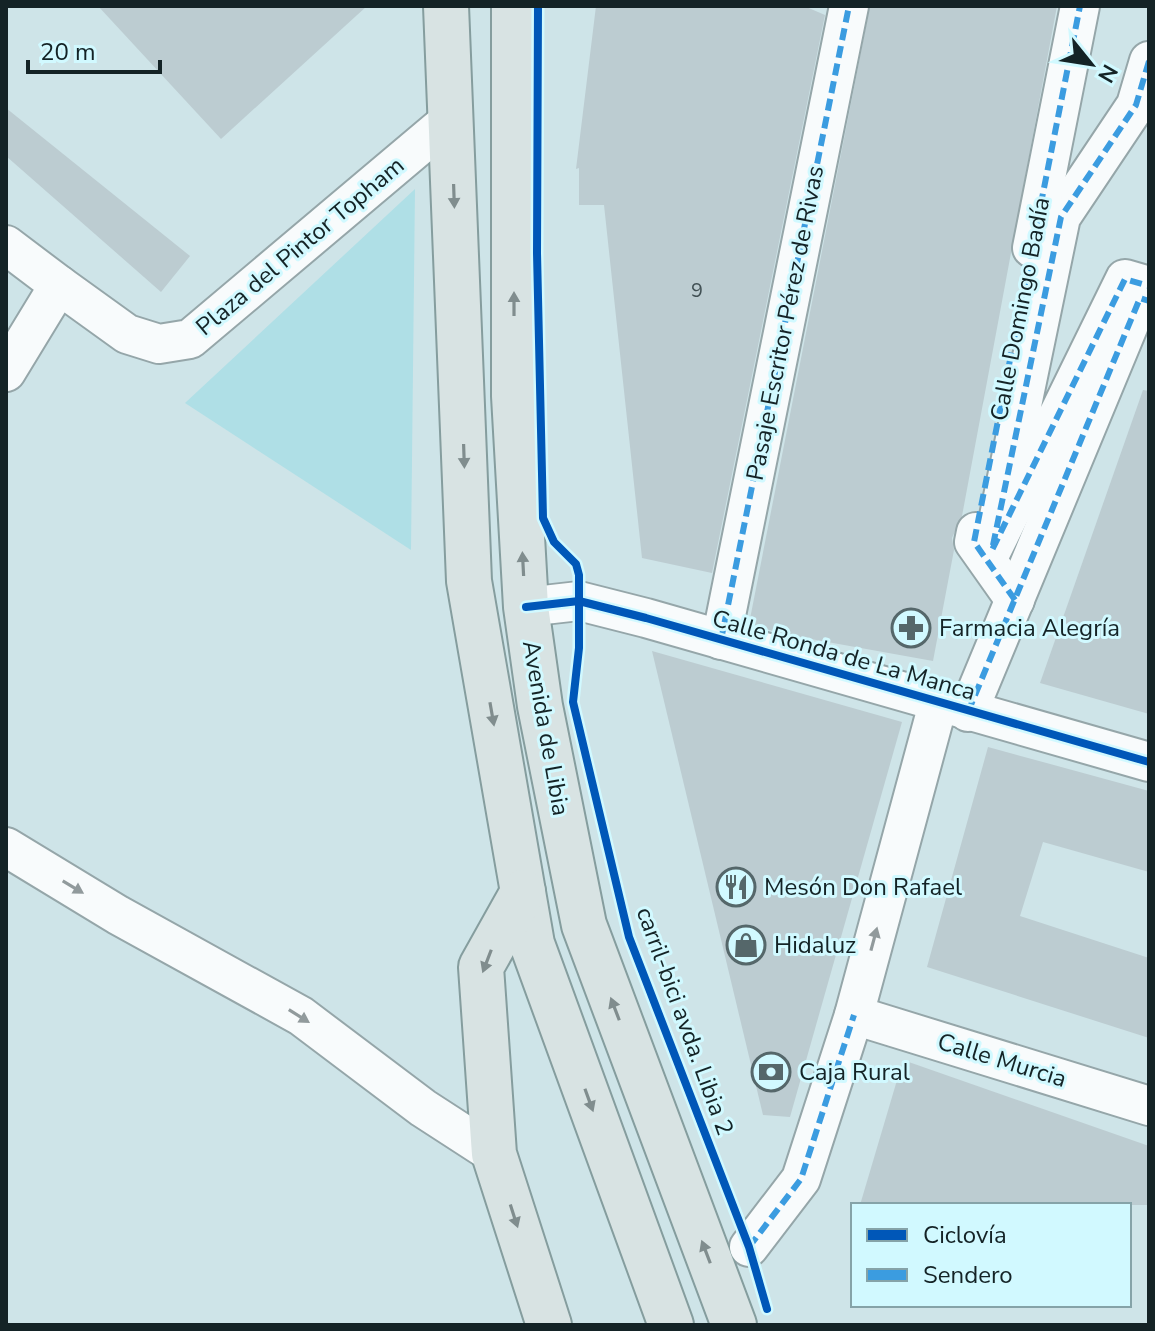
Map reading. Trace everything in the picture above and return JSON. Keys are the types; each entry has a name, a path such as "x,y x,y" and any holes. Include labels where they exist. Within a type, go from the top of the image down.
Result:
{"main road":[{"path":"446,6 469,581 532,944 671,1325"},
{"name":"Avenida de Libia","path":"514,6 514,396 526,607 540,706 584,925 734,1325"},
{"path":"523,892 481,967 494,1154 549,1325"}],"street":[{"name":"Pasaje Escritor Pérez de Rivas","path":"721,640 849,6"},
{"name":"Calle Domingo Badía","path":"1015,600 974,542 1080,6"},
{"path":"749,1247 801,1179 953,708 1015,600 1146,295 1125,279 992,550 1061,217 1136,105 1149,61"},
{"name":"Plaza del Pintor Topham","path":"6,245 127,334 159,344 190,339 451,119"},
{"path":"6,372 59,285"},
{"name":"Calle Ronda de La Manca","path":"526,607 579,601 1149,762"},
{"path":"6,847 118,915 301,1016 423,1108 494,1154"},
{"name":"Calle Murcia","path":"854,1015 1149,1106"}],"shaded area":[{"path":"415,189 411,550 185,403"}],"building":[{"path":"98,6 367,6 221,139"},
{"path":"596,6 804,6 825,15 712,573 642,558 604,205 579,205 579,168 576,169"},
{"path":"870,6 1057,6 962,516 952,538 954,550 933,661 783,634 749,624"},
{"path":"6,108 190,256 161,292 6,156"},
{"path":"1143,390 1149,391 1149,714 1040,683"},
{"path":"652,651 902,722 790,1117 763,1115"},
{"path":"988,747 1149,791 1149,872 1043,842 1020,916 1149,958 1149,1038 927,967"},
{"path":"903,1060 1149,1146 1149,1205 861,1203"}],"marked path":[{"path":"721,640 849,6"},
{"path":"1015,600 974,542 1080,6"},
{"path":"1149,61 1136,105 1061,217 992,550 1125,279 1149,286"},
{"path":"968,712 1140,298 1149,301"},
{"path":"749,1247 801,1179 854,1015"}],"cycle path":[{"name":"carril-bici avda. Libia 2","path":"538,6 537,253 543,518 554,542 576,564 579,575 579,648 573,702 629,937 749,1247 767,1309"},
{"path":"526,607 579,601 1149,762"}],"place":[{"name":"Farmacia Alegría","path":"911,628"},
{"name":"Mesón Don Rafael","path":"736,887"},
{"name":"Hidaluz","path":"746,945"},
{"name":"Caja Rural","path":"771,1072"}]}
